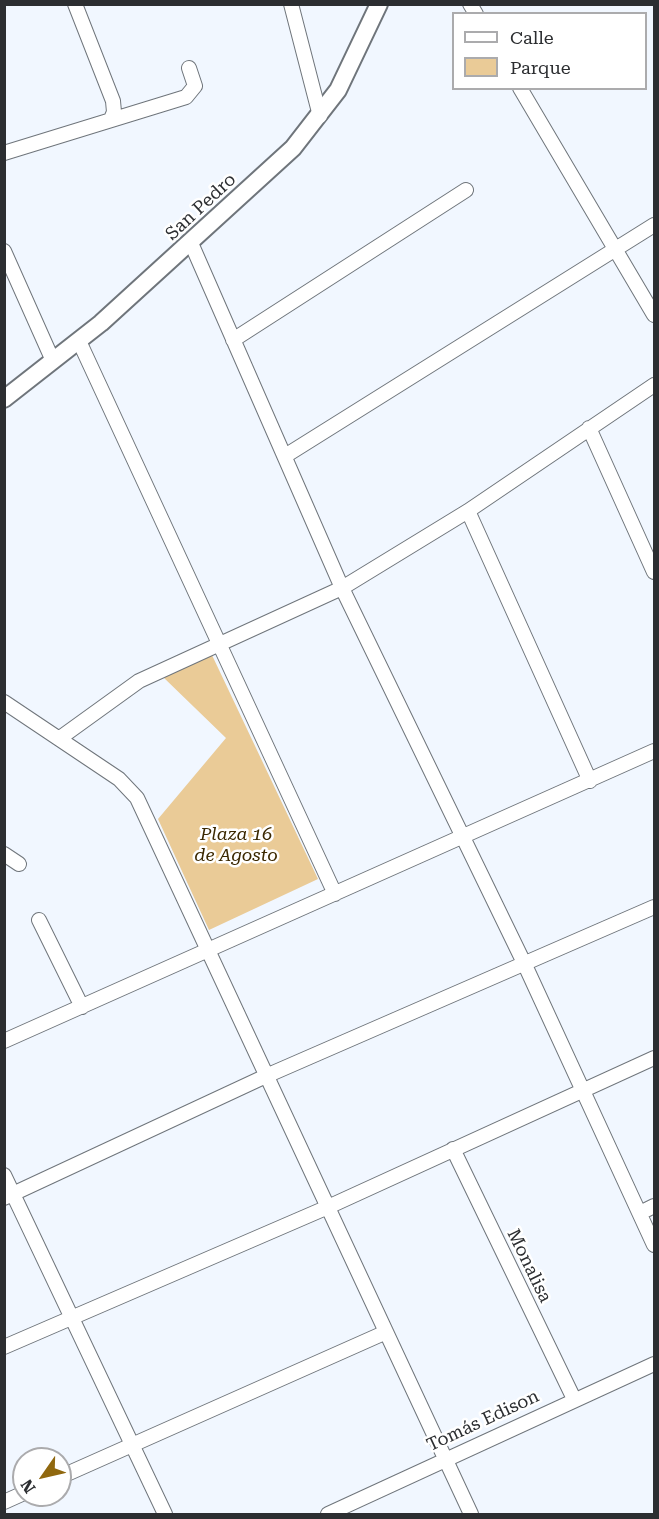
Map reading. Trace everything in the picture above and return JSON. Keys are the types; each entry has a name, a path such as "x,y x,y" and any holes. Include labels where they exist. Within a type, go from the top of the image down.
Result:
{"main road":[{"name":"San Pedro","path":"4,399 79,341 191,243 293,148 338,90 379,4"}],"street":[{"path":"75,4 113,101 114,112 111,119"},
{"path":"291,4 320,116"},
{"path":"4,153 186,97 195,86 189,68"},
{"path":"521,90 654,315"},
{"path":"233,340 466,190"},
{"path":"285,456 654,225"},
{"path":"191,243 342,588 525,965 581,1091 654,1245"},
{"path":"4,251 53,361"},
{"path":"79,341 335,894"},
{"path":"60,738 140,681 218,643 342,588 468,511 654,386"},
{"path":"589,428 654,572"},
{"path":"468,511 590,781"},
{"path":"4,702 129,787 471,1515"},
{"path":"4,1041 654,751"},
{"path":"4,854 20,864"},
{"path":"9,1196 266,1076 654,907"},
{"path":"39,920 82,1007"},
{"path":"4,1347 327,1206 654,1058"},
{"name":"Monalisa","path":"453,1149 574,1399"},
{"path":"4,1175 9,1196 72,1318 165,1515"},
{"path":"640,1213 654,1206"},
{"path":"72,1472 384,1333"},
{"name":"Tomás Edison","path":"328,1515 446,1458 654,1364"}],"green space":[{"name":"Plaza 16 de Agosto","path":"211,653 318,879 209,930 158,819 226,738 163,677"}]}
